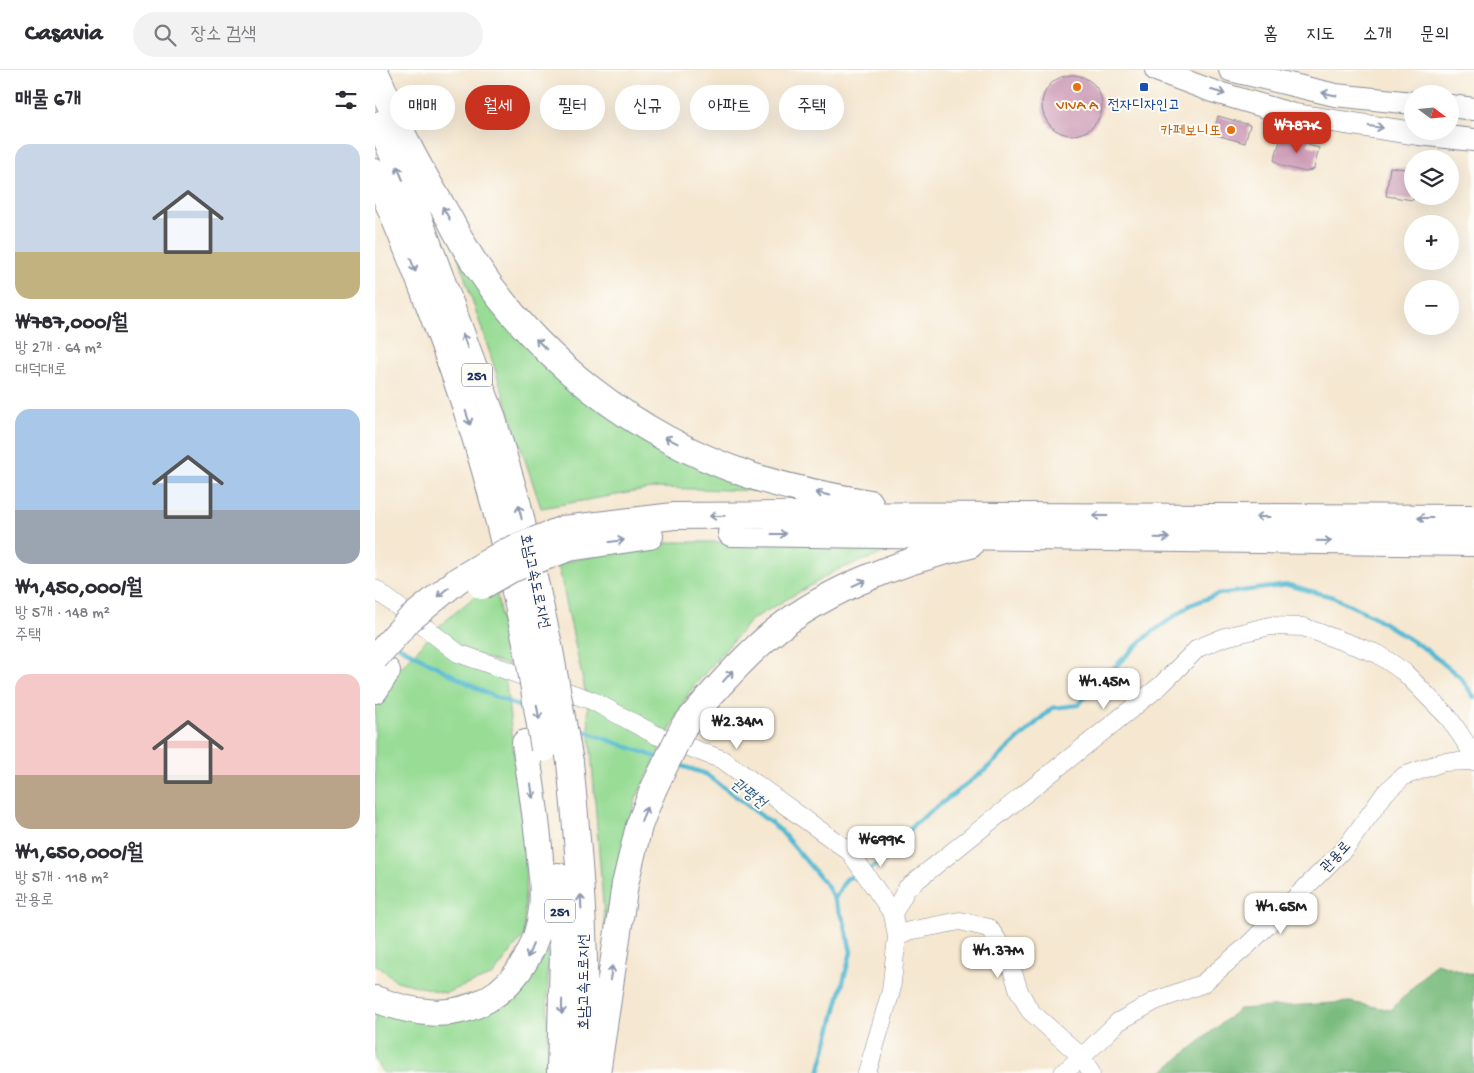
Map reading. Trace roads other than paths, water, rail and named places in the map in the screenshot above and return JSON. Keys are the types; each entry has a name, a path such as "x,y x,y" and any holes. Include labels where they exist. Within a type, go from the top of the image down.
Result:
{"highway":[{"path":"375,71 407,144 473,261 498,296 527,330 563,366 608,403 658,434 707,459 746,474 785,486 853,500 958,516"},
{"name":"호남고속도로지선","path":"375,113 417,211 492,416 518,504 540,599 528,646 570,762 578,844 584,953 582,1073"},
{"name":"251","path":"375,172 433,316 482,462 480,494 504,612 528,646"},
{"path":"379,673 409,620 458,580 505,552 675,516 1474,518"},
{"path":"566,538 673,533 1474,544"},
{"path":"597,1073 625,884 639,826 653,790 684,726 737,666 760,644 784,625 818,603 877,574 918,559 982,542 1025,537"},
{"path":"375,999 414,1012 447,1013 465,1010 499,992 512,980 522,967 531,949 542,908 535,746 528,646"},
{"name":"호남고속도로지선","path":"535,746 556,840 563,952 560,1073"}],"main road":[{"path":"1156,70 1212,91 1293,115 1419,134 1474,140"},
{"path":"1230,70 1335,95 1404,102"},
{"path":"1459,107 1474,109"}],"street":[{"path":"375,589 458,653 593,701 656,735 723,760 850,852 890,908 897,936 891,991 867,1073"},
{"path":"890,908 907,888 1160,686 1198,648 1225,637 1270,626 1303,627 1378,654 1404,672 1449,718 1474,754"},
{"name":"관용로","path":"1063,1073 1117,1022 1155,1001 1202,984 1248,945 1346,846 1386,792 1404,776 1443,762 1474,760"},
{"path":"897,936 909,931 960,921 989,928 1007,954 1019,991 1030,1011 1082,1057 1091,1073"}],"waterway":[{"path":"868,870 898,850 913,825 984,771 1052,708 1078,705 1147,636 1190,605 1219,594 1288,585 1333,597 1373,616 1428,651 1461,678 1474,697"},
{"name":"관평천","path":"398,646 486,693 528,710"},
{"name":"관평천","path":"572,727 659,758"},
{"name":"관평천","path":"676,764 706,774 779,829 828,887 844,921 851,952 819,1073"},
{"path":"834,900 846,879 861,873"}],"place":[{"name":"VIVA A","path":"1077,87"},
{"name":"전자디자인고","path":"1144,87"},
{"name":"카페보니또","path":"1231,130"}]}
